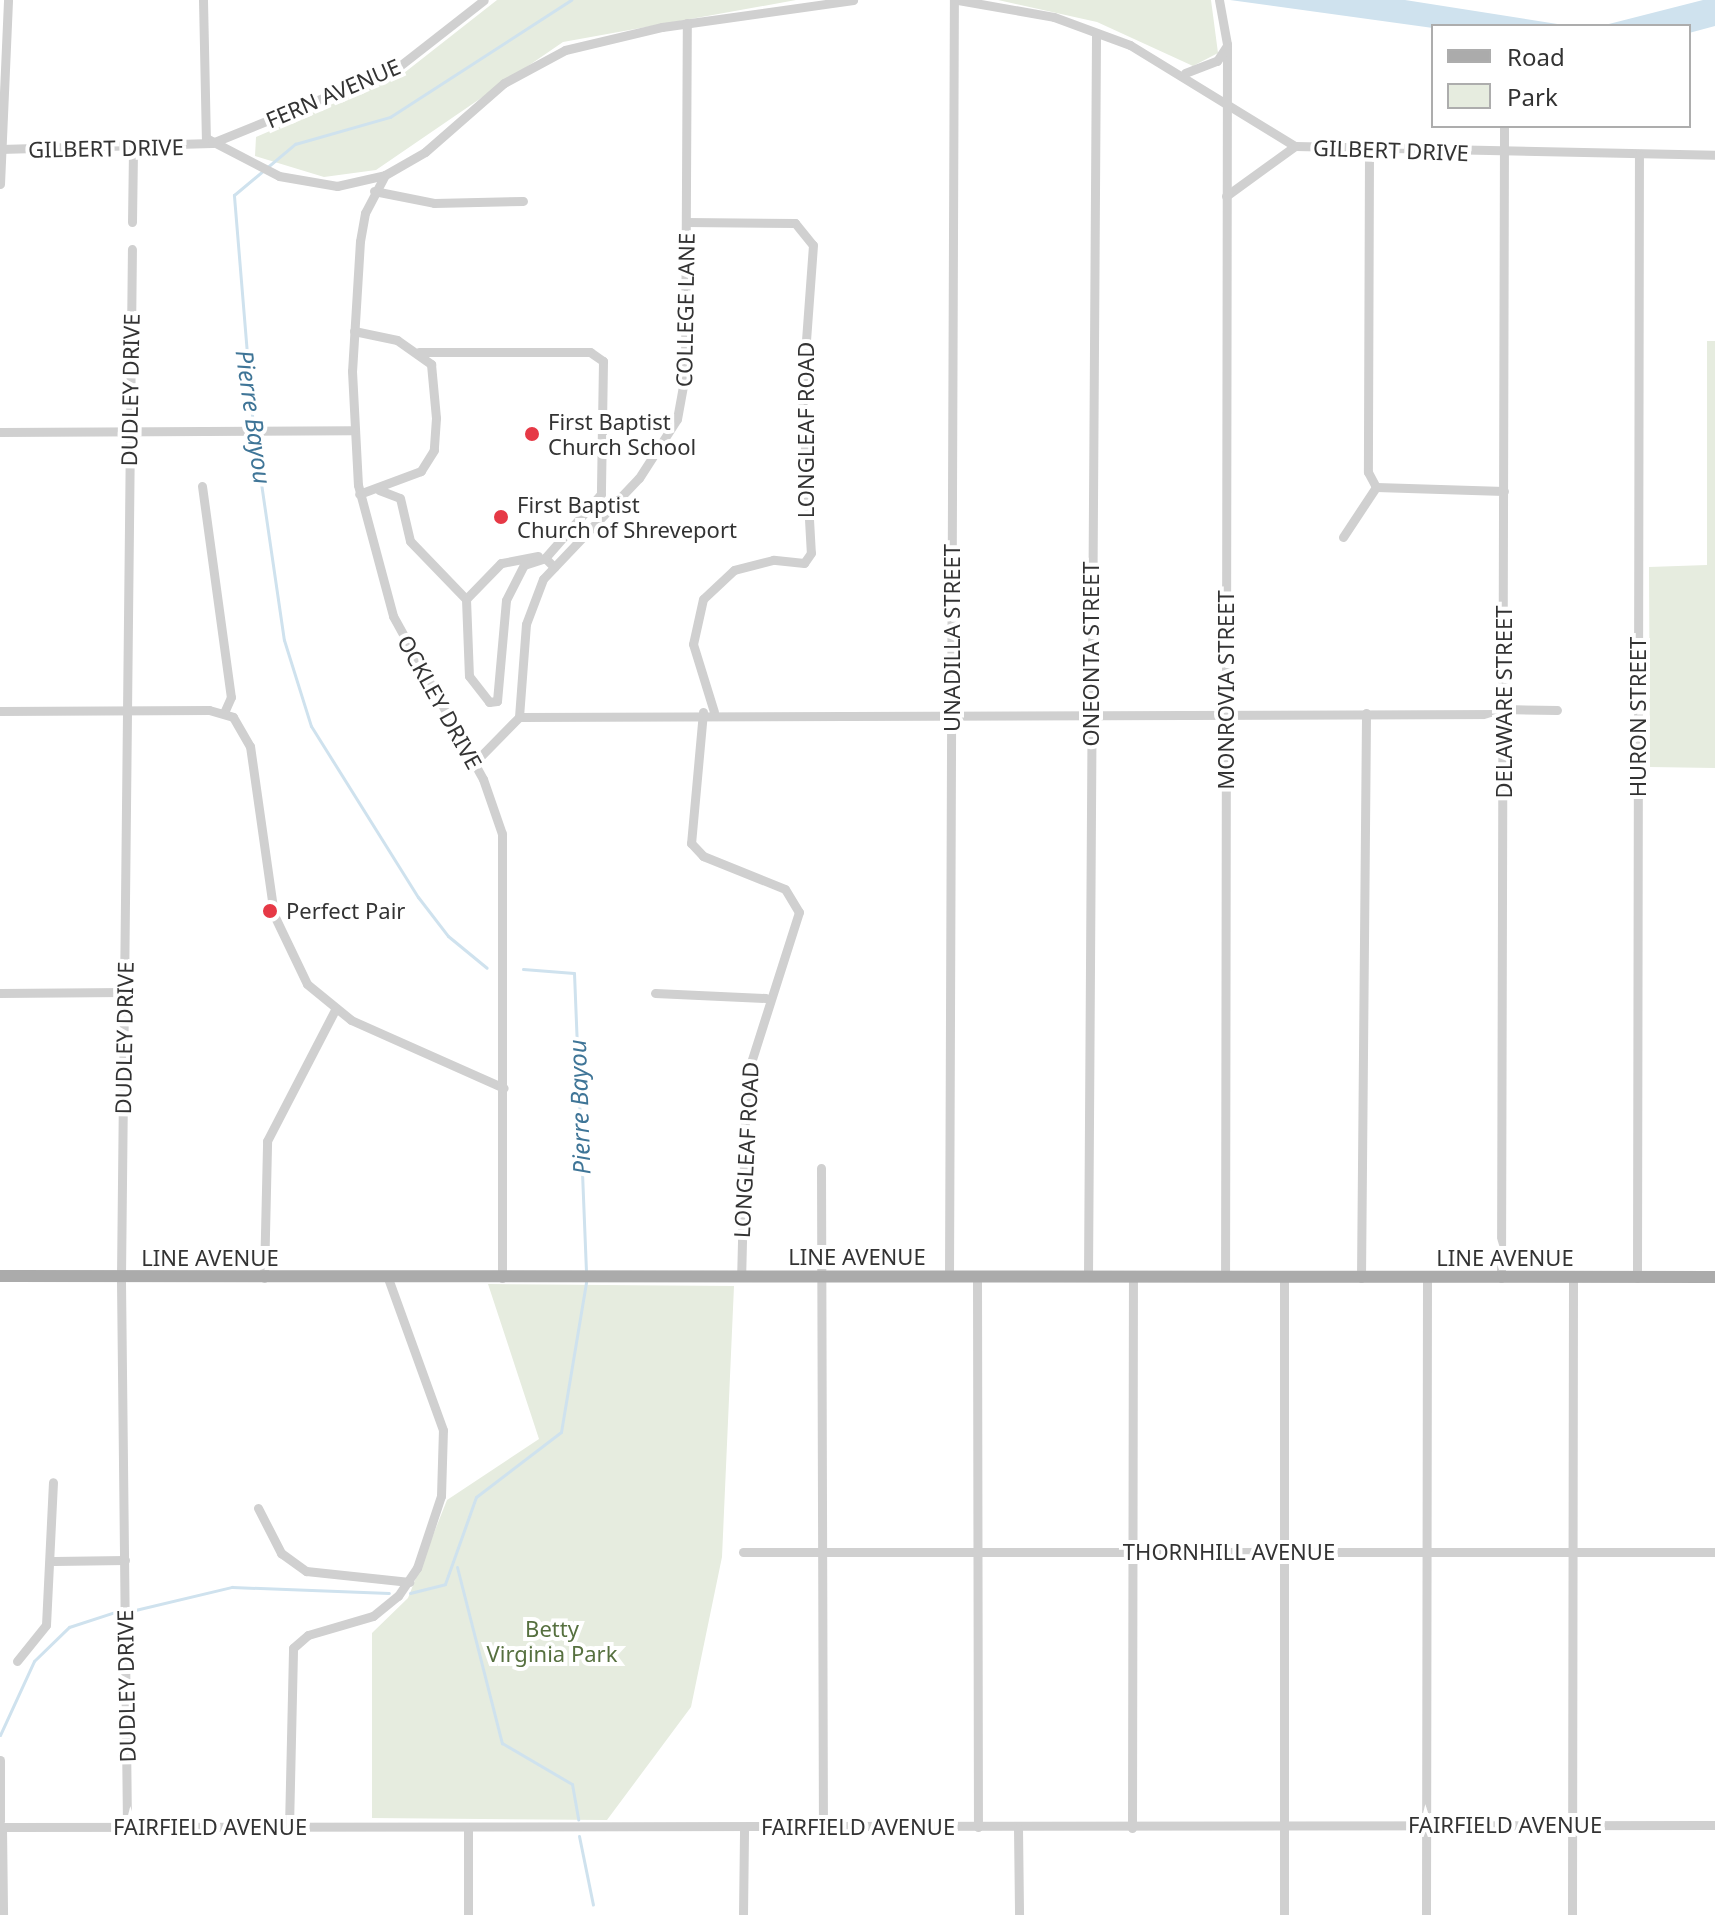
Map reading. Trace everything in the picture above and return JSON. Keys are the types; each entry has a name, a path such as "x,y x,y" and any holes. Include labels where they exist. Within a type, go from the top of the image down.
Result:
{"main road":[{"name":"LINE AVENUE","path":"0,1276 1715,1277"}],"street":[{"path":"0,184 8,0"},
{"path":"203,0 202,125 212,143 268,171 337,186 385,175 442,140 541,59 687,23 853,0"},
{"name":"FERN AVENUE","path":"212,143 397,68 484,0"},
{"name":"GILBERT DRIVE","path":"956,0 1054,17 1096,33 1185,73 1295,146 1369,152 1715,155"},
{"name":"UNADILLA STREET","path":"949,1276 956,0"},
{"path":"1219,0 1227,44 1226,102"},
{"name":"COLLEGE LANE","path":"519,717 527,614 554,567 648,467 677,419 685,375 687,23"},
{"name":"ONEONTA STREET","path":"1088,1276 1096,33"},
{"path":"1185,73 1217,61 1227,44"},
{"name":"MONROVIA STREET","path":"1225,1277 1226,102"},
{"name":"DELAWARE STREET","path":"1501,1278 1504,128"},
{"name":"GILBERT DRIVE","path":"3,149 133,148 212,143"},
{"path":"1226,196 1295,146"},
{"path":"132,222 133,148"},
{"path":"1369,152 1368,472 1376,487"},
{"name":"HURON STREET","path":"1637,1278 1639,155"},
{"name":"OCKLEY DRIVE","path":"385,175 374,191 361,230 354,331 353,430 359,494 393,616 474,763 504,847 502,1278"},
{"path":"374,191 434,203 523,201"},
{"name":"LONGLEAF ROAD","path":"686,222 795,223 813,245 802,419 811,553 804,563 773,560 734,570 703,599 693,644 714,712"},
{"name":"DUDLEY DRIVE","path":"127,1827 121,1277 132,249"},
{"path":"354,331 419,352 590,352 603,361 601,494 541,557 524,565 506,600 497,701 482,699 473,688 466,599 410,541 400,498 434,450 436,418 431,364 419,352"},
{"path":"0,432 353,430"},
{"path":"359,494 379,490 415,474"},
{"path":"202,486 231,697 224,713"},
{"path":"1376,487 1504,491"},
{"path":"1343,537 1376,487"},
{"path":"379,490 400,498"},
{"path":"466,599 501,563 541,557 554,567"},
{"path":"474,763 519,717 703,712 1366,713 1557,710"},
{"path":"0,711 224,713 248,735 281,937 307,984 335,1010 504,1088"},
{"name":"LONGLEAF ROAD","path":"703,712 691,843 703,856 785,889 797,903 766,998 746,1078 741,1277"},
{"path":"1361,1278 1366,713"},
{"path":"0,993 125,992"},
{"path":"655,993 766,998"},
{"path":"264,1278 267,1141 335,1010"},
{"path":"821,1168 824,1277 823,1827"},
{"path":"977,1276 978,1827"},
{"path":"1132,1828 1133,1276"},
{"path":"289,1827 293,1648 308,1635 381,1612 409,1582 441,1496 445,1439 388,1278"},
{"path":"1284,1278 1281,1826 1284,1915"},
{"path":"1426,1915 1427,1278"},
{"path":"1572,1915 1573,1278"},
{"path":"17,1661 46,1625 54,1561 53,1482"},
{"path":"258,1508 281,1553 306,1571 409,1582"},
{"name":"THORNHILL AVENUE","path":"743,1552 1715,1552"},
{"path":"54,1561 125,1560"},
{"path":"0,1760 3,1915"},
{"name":"FAIRFIELD AVENUE","path":"1,1825 1132,1828 1715,1825"},
{"path":"468,1827 468,1915"},
{"path":"743,1915 744,1827"},
{"path":"1018,1828 1019,1915"}],"green space":[{"path":"497,0 796,0 563,42 376,170 324,177 255,156 256,137 404,73"},
{"path":"998,0 1211,0 1218,53 1193,66 1097,22"},
{"path":"1707,341 1715,341 1715,768 1650,767 1649,567 1707,565"},
{"name":"Betty Virginia Park","path":"488,1284 734,1286 722,1557 691,1707 607,1820 372,1818 372,1633 408,1598 447,1500 539,1439"}],"water":[{"path":"1230,0 1405,0 1557,24 1431,24 1431,28"},
{"path":"1703,0 1715,0 1715,26 1691,32 1691,24 1609,24"}],"waterway":[{"name":"Pierre Bayou","path":"253,427 234,195 295,144 390,117 571,0"},
{"path":"254,435 284,640 311,726 418,897 448,936 487,968"},
{"name":"Pierre Bayou","path":"523,969 574,973 586,1274"},
{"path":"410,1593 445,1584 476,1497 561,1432 586,1282"},
{"path":"457,1567 502,1743 572,1784 578,1819"},
{"path":"131,1611 232,1587 389,1593"},
{"path":"0,1735 34,1661 69,1627 115,1612"},
{"path":"579,1836 593,1905"}],"place":[{"name":"First Baptist Church School","path":"532,434"},
{"name":"First Baptist Church of Shreveport","path":"501,517"},
{"name":"Perfect Pair","path":"270,911"}]}
